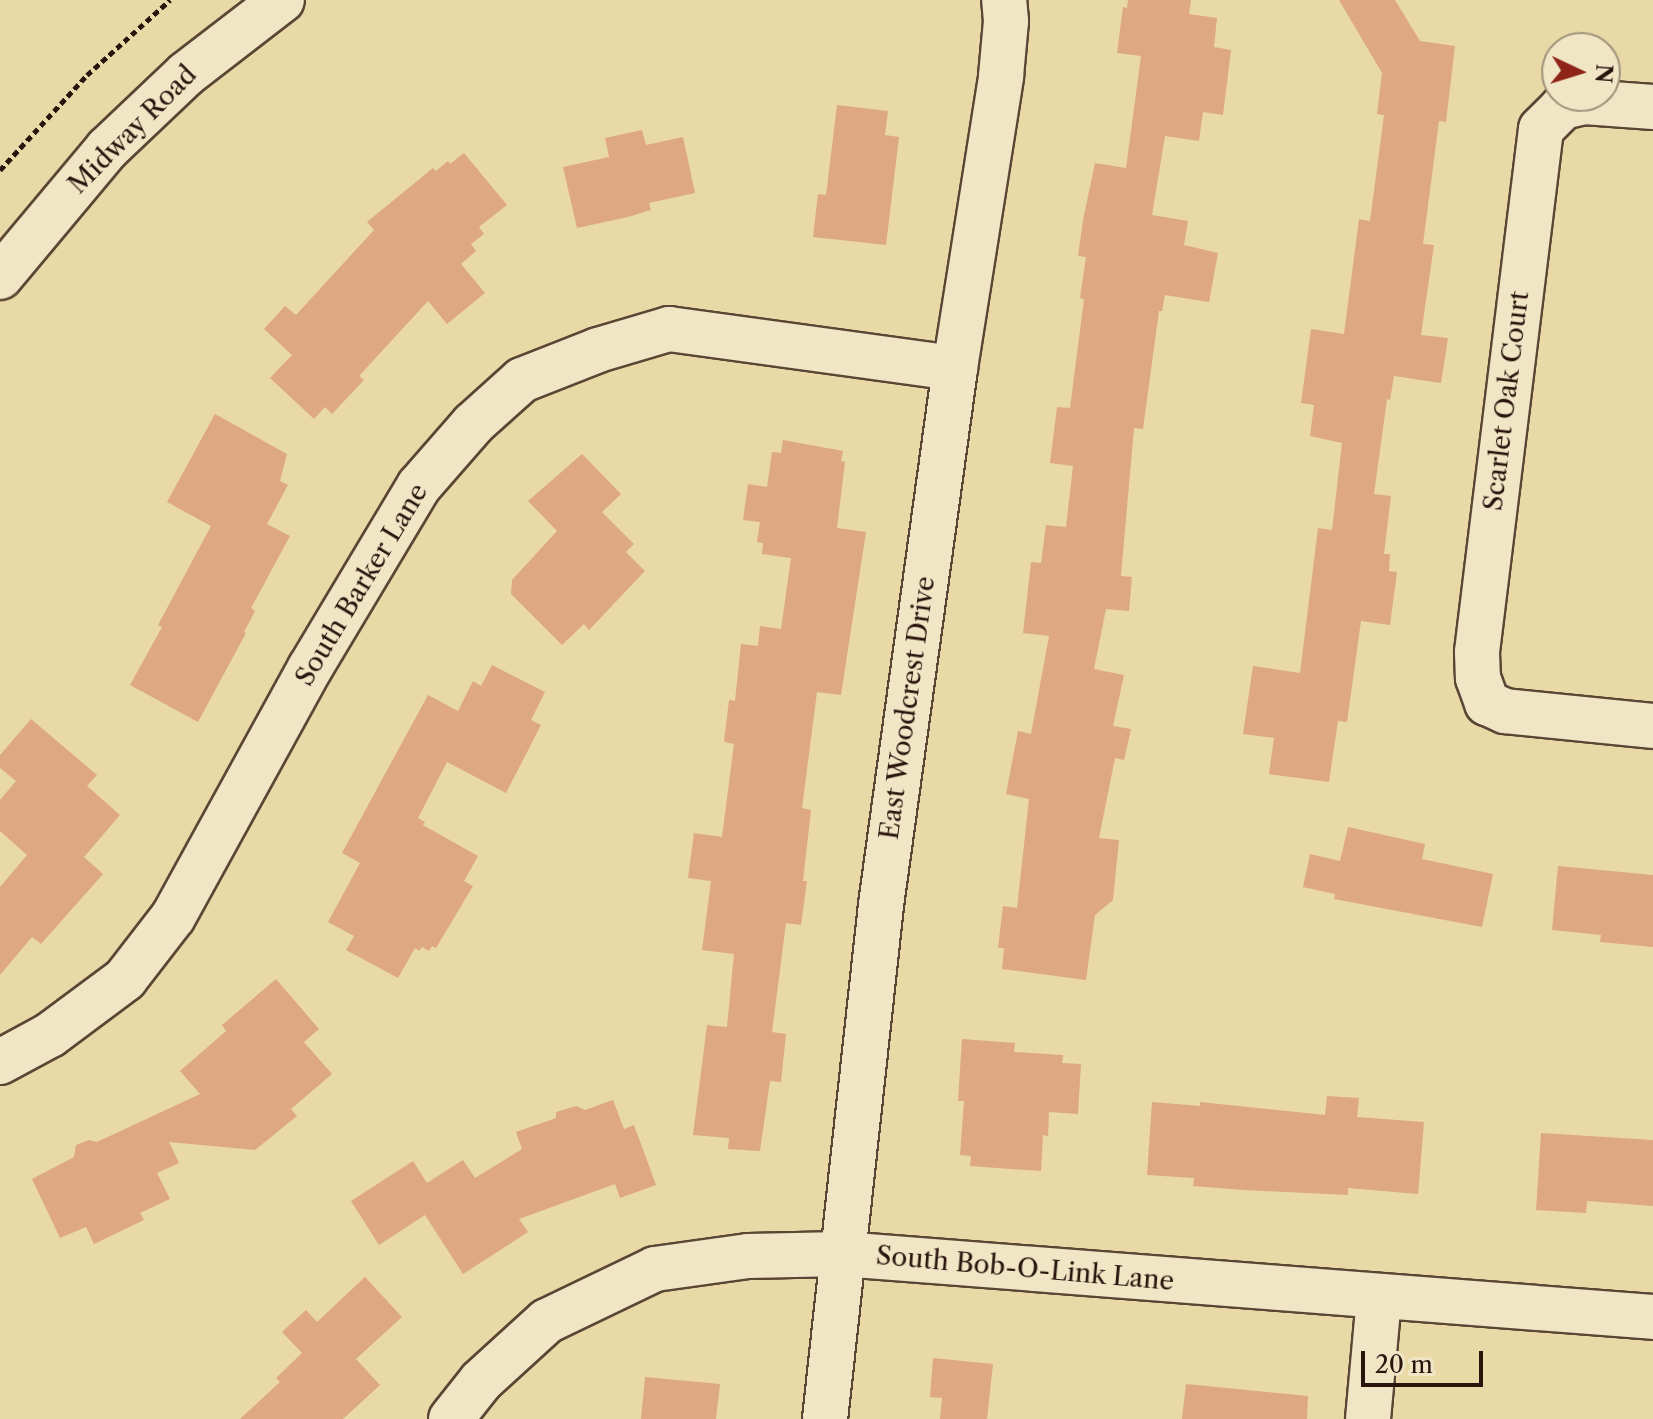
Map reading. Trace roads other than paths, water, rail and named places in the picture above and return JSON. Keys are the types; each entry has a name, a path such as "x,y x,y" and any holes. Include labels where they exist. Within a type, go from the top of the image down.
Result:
{"street":[{"name":"Midway Road","path":"0,277 107,149 186,74 282,0"},
{"name":"East Woodcrest Drive","path":"825,1419 881,905 955,368 1001,76 1006,21 1004,0"},
{"name":"Scarlet Oak Court","path":"1653,107 1584,102 1563,107 1541,129 1477,652 1478,678 1487,703 1505,711 1653,726"},
{"name":"South Barker Lane","path":"0,1062 50,1035 125,979 173,917 310,668 419,486 473,424 522,380 598,350 669,329 955,368"},
{"name":"South Bob-O-Link Lane","path":"451,1419 481,1381 547,1321 655,1269 748,1256 842,1254 1653,1317"},
{"path":"1368,1419 1379,1297"}]}
